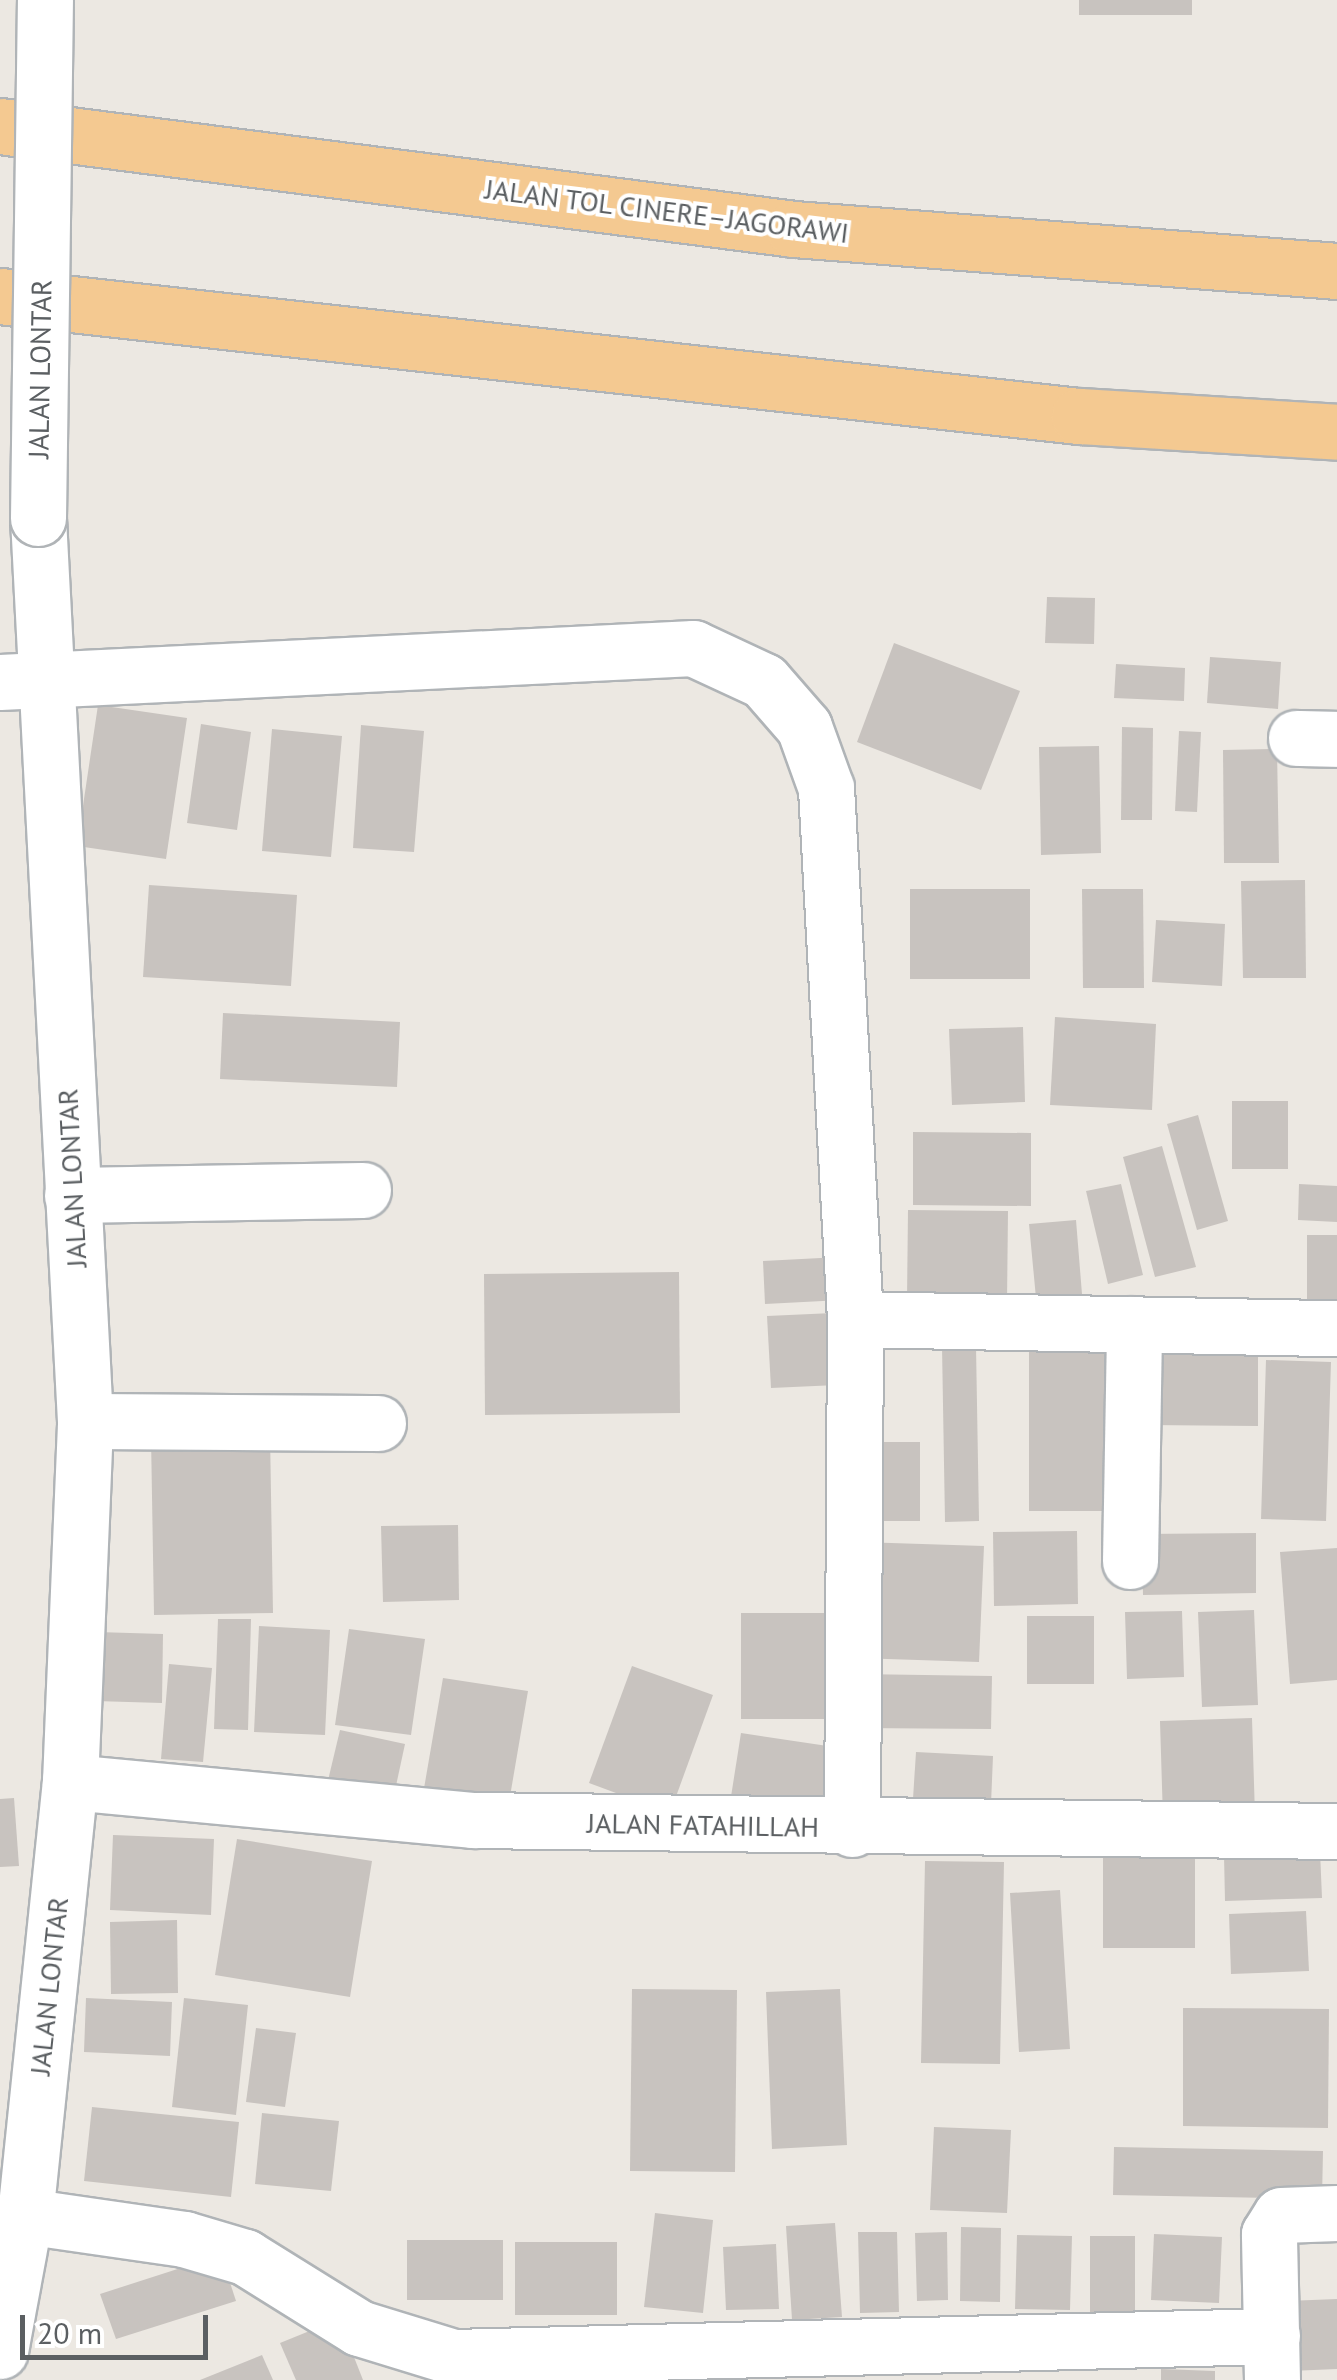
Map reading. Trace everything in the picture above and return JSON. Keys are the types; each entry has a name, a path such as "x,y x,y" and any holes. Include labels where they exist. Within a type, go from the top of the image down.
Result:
{"highway":[{"name":"JALAN TOL CINERE–JAGORAWI","path":"0,126 794,229 1337,271"},
{"path":"0,296 1079,416 1337,432"}],"street":[{"name":"JALAN LONTAR","path":"0,2351 26,2216 70,1782 85,1421 72,1195 24,679 38,518 45,0"},
{"path":"24,679 693,648 764,680 804,728 826,788 854,1319 852,1828"},
{"path":"72,1195 364,1190"},
{"path":"854,1319 1337,1328"},
{"path":"1130,1561 1134,1324"},
{"path":"85,1421 378,1423"},
{"name":"JALAN FATAHILLAH","path":"70,1782 473,1820 852,1828 1337,1831"},
{"path":"26,2216 184,2239 245,2257 359,2328 453,2357 1272,2358 1268,2234 1281,2215 1337,2213"}],"building":[{"path":"1079,0 1192,0 1192,15 1079,15"},
{"path":"1047,597 1095,598 1094,644 1045,643"},
{"path":"894,643 1020,691 981,790 857,742"},
{"path":"1210,657 1281,662 1278,709 1207,703"},
{"path":"1116,664 1185,668 1184,701 1114,698"},
{"path":"98,705 187,718 166,859 77,846"},
{"path":"201,724 251,732 237,830 187,823"},
{"path":"361,725 424,731 414,852 353,848"},
{"path":"1122,727 1153,728 1152,820 1121,820"},
{"path":"272,729 342,736 331,857 262,851"},
{"path":"1179,731 1201,732 1197,812 1175,811"},
{"path":"1099,746 1101,853 1041,855 1039,747"},
{"path":"1277,749 1279,863 1224,863 1223,750"},
{"path":"1305,880 1306,978 1243,978 1241,881"},
{"path":"149,885 297,895 291,986 143,977"},
{"path":"910,889 1030,889 1030,979 910,979"},
{"path":"1082,889 1143,889 1144,988 1083,988"},
{"path":"1156,920 1225,924 1222,986 1152,982"},
{"path":"223,1013 400,1022 397,1087 220,1079"},
{"path":"1055,1017 1156,1024 1152,1110 1050,1105"},
{"path":"1023,1027 1025,1102 952,1105 949,1029"},
{"path":"1232,1101 1288,1101 1288,1169 1232,1169"},
{"path":"1198,1115 1228,1221 1197,1230 1167,1124"},
{"path":"913,1132 1031,1133 1031,1206 913,1205"},
{"path":"1162,1146 1196,1267 1155,1277 1123,1157"},
{"path":"1121,1184 1143,1275 1108,1284 1086,1191"},
{"path":"1299,1184 1337,1186 1337,1222 1298,1220"},
{"path":"908,1210 1008,1211 1007,1302 907,1300"},
{"path":"1076,1220 1082,1294 1036,1298 1029,1224"},
{"path":"1307,1235 1337,1235 1337,1300 1307,1300"},
{"path":"840,1257 842,1300 765,1304 763,1261"},
{"path":"679,1272 680,1413 485,1415 484,1274"},
{"path":"833,1313 837,1385 771,1388 767,1316"},
{"path":"1029,1345 1109,1345 1109,1511 1029,1511"},
{"path":"942,1346 976,1346 979,1521 945,1522"},
{"path":"1148,1348 1258,1349 1258,1426 1147,1425"},
{"path":"1266,1360 1331,1362 1326,1521 1261,1519"},
{"path":"270,1434 273,1613 154,1615 151,1437"},
{"path":"868,1442 920,1442 920,1521 868,1521"},
{"path":"458,1525 459,1600 383,1602 381,1526"},
{"path":"1077,1531 1078,1604 994,1606 993,1532"},
{"path":"1256,1533 1256,1593 1143,1595 1142,1534"},
{"path":"860,1542 984,1546 979,1662 857,1658"},
{"path":"1337,1548 1337,1680 1290,1684 1280,1552"},
{"path":"1254,1610 1258,1705 1202,1707 1198,1612"},
{"path":"1182,1611 1184,1677 1127,1679 1125,1612"},
{"path":"741,1613 831,1613 831,1719 741,1719"},
{"path":"1027,1616 1094,1616 1094,1684 1027,1684"},
{"path":"218,1619 251,1619 248,1730 214,1729"},
{"path":"259,1626 330,1630 325,1735 254,1732"},
{"path":"349,1629 425,1639 411,1735 335,1725"},
{"path":"97,1632 163,1634 162,1703 95,1701"},
{"path":"169,1664 212,1668 203,1762 161,1759"},
{"path":"632,1666 713,1695 670,1813 589,1783"},
{"path":"857,1674 992,1676 991,1729 857,1728"},
{"path":"443,1678 528,1691 507,1814 422,1800"},
{"path":"1252,1718 1255,1816 1163,1819 1160,1721"},
{"path":"340,1730 405,1744 391,1809 325,1793"},
{"path":"741,1733 841,1748 830,1818 730,1803"},
{"path":"916,1752 993,1756 991,1804 913,1799"},
{"path":"14,1798 19,1866 0,1867 0,1799"},
{"path":"113,1835 214,1839 211,1915 110,1910"},
{"path":"237,1839 372,1861 350,1997 215,1975"},
{"path":"1320,1851 1322,1898 1225,1901 1224,1855"},
{"path":"1103,1852 1195,1852 1195,1948 1103,1948"},
{"path":"925,1861 1004,1862 1000,2064 921,2063"},
{"path":"1060,1890 1070,2049 1019,2052 1010,1893"},
{"path":"1306,1911 1309,1971 1231,1974 1229,1914"},
{"path":"177,1920 178,1993 111,1994 110,1922"},
{"path":"632,1989 737,1990 735,2172 630,2171"},
{"path":"840,1989 847,2145 772,2149 766,1992"},
{"path":"86,1998 172,2002 170,2056 84,2052"},
{"path":"184,1998 248,2005 236,2115 172,2107"},
{"path":"1183,2008 1329,2009 1328,2128 1183,2126"},
{"path":"256,2028 296,2033 285,2107 246,2102"},
{"path":"92,2107 239,2122 231,2197 84,2181"},
{"path":"262,2113 339,2121 331,2191 255,2184"},
{"path":"934,2127 1011,2130 1007,2213 930,2210"},
{"path":"1114,2147 1323,2151 1322,2199 1113,2195"},
{"path":"655,2213 713,2220 703,2313 644,2307"},
{"path":"835,2223 842,2317 792,2320 786,2226"},
{"path":"961,2227 1001,2228 1000,2302 960,2301"},
{"path":"858,2232 897,2232 899,2312 860,2313"},
{"path":"947,2232 948,2300 917,2301 915,2233"},
{"path":"1154,2234 1222,2237 1219,2303 1151,2300"},
{"path":"1017,2235 1072,2236 1070,2310 1015,2309"},
{"path":"1090,2236 1135,2236 1135,2315 1090,2315"},
{"path":"407,2240 503,2240 503,2300 407,2300"},
{"path":"515,2242 617,2242 617,2315 515,2315"},
{"path":"776,2244 779,2309 726,2310 723,2247"},
{"path":"221,2255 236,2301 116,2339 100,2294"},
{"path":"1337,2299 1337,2369 1290,2371 1287,2301"},
{"path":"339,2319 363,2380 296,2380 280,2343"},
{"path":"262,2355 273,2380 200,2380"},
{"path":"1161,2369 1215,2371 1215,2380 1161,2380"}]}
